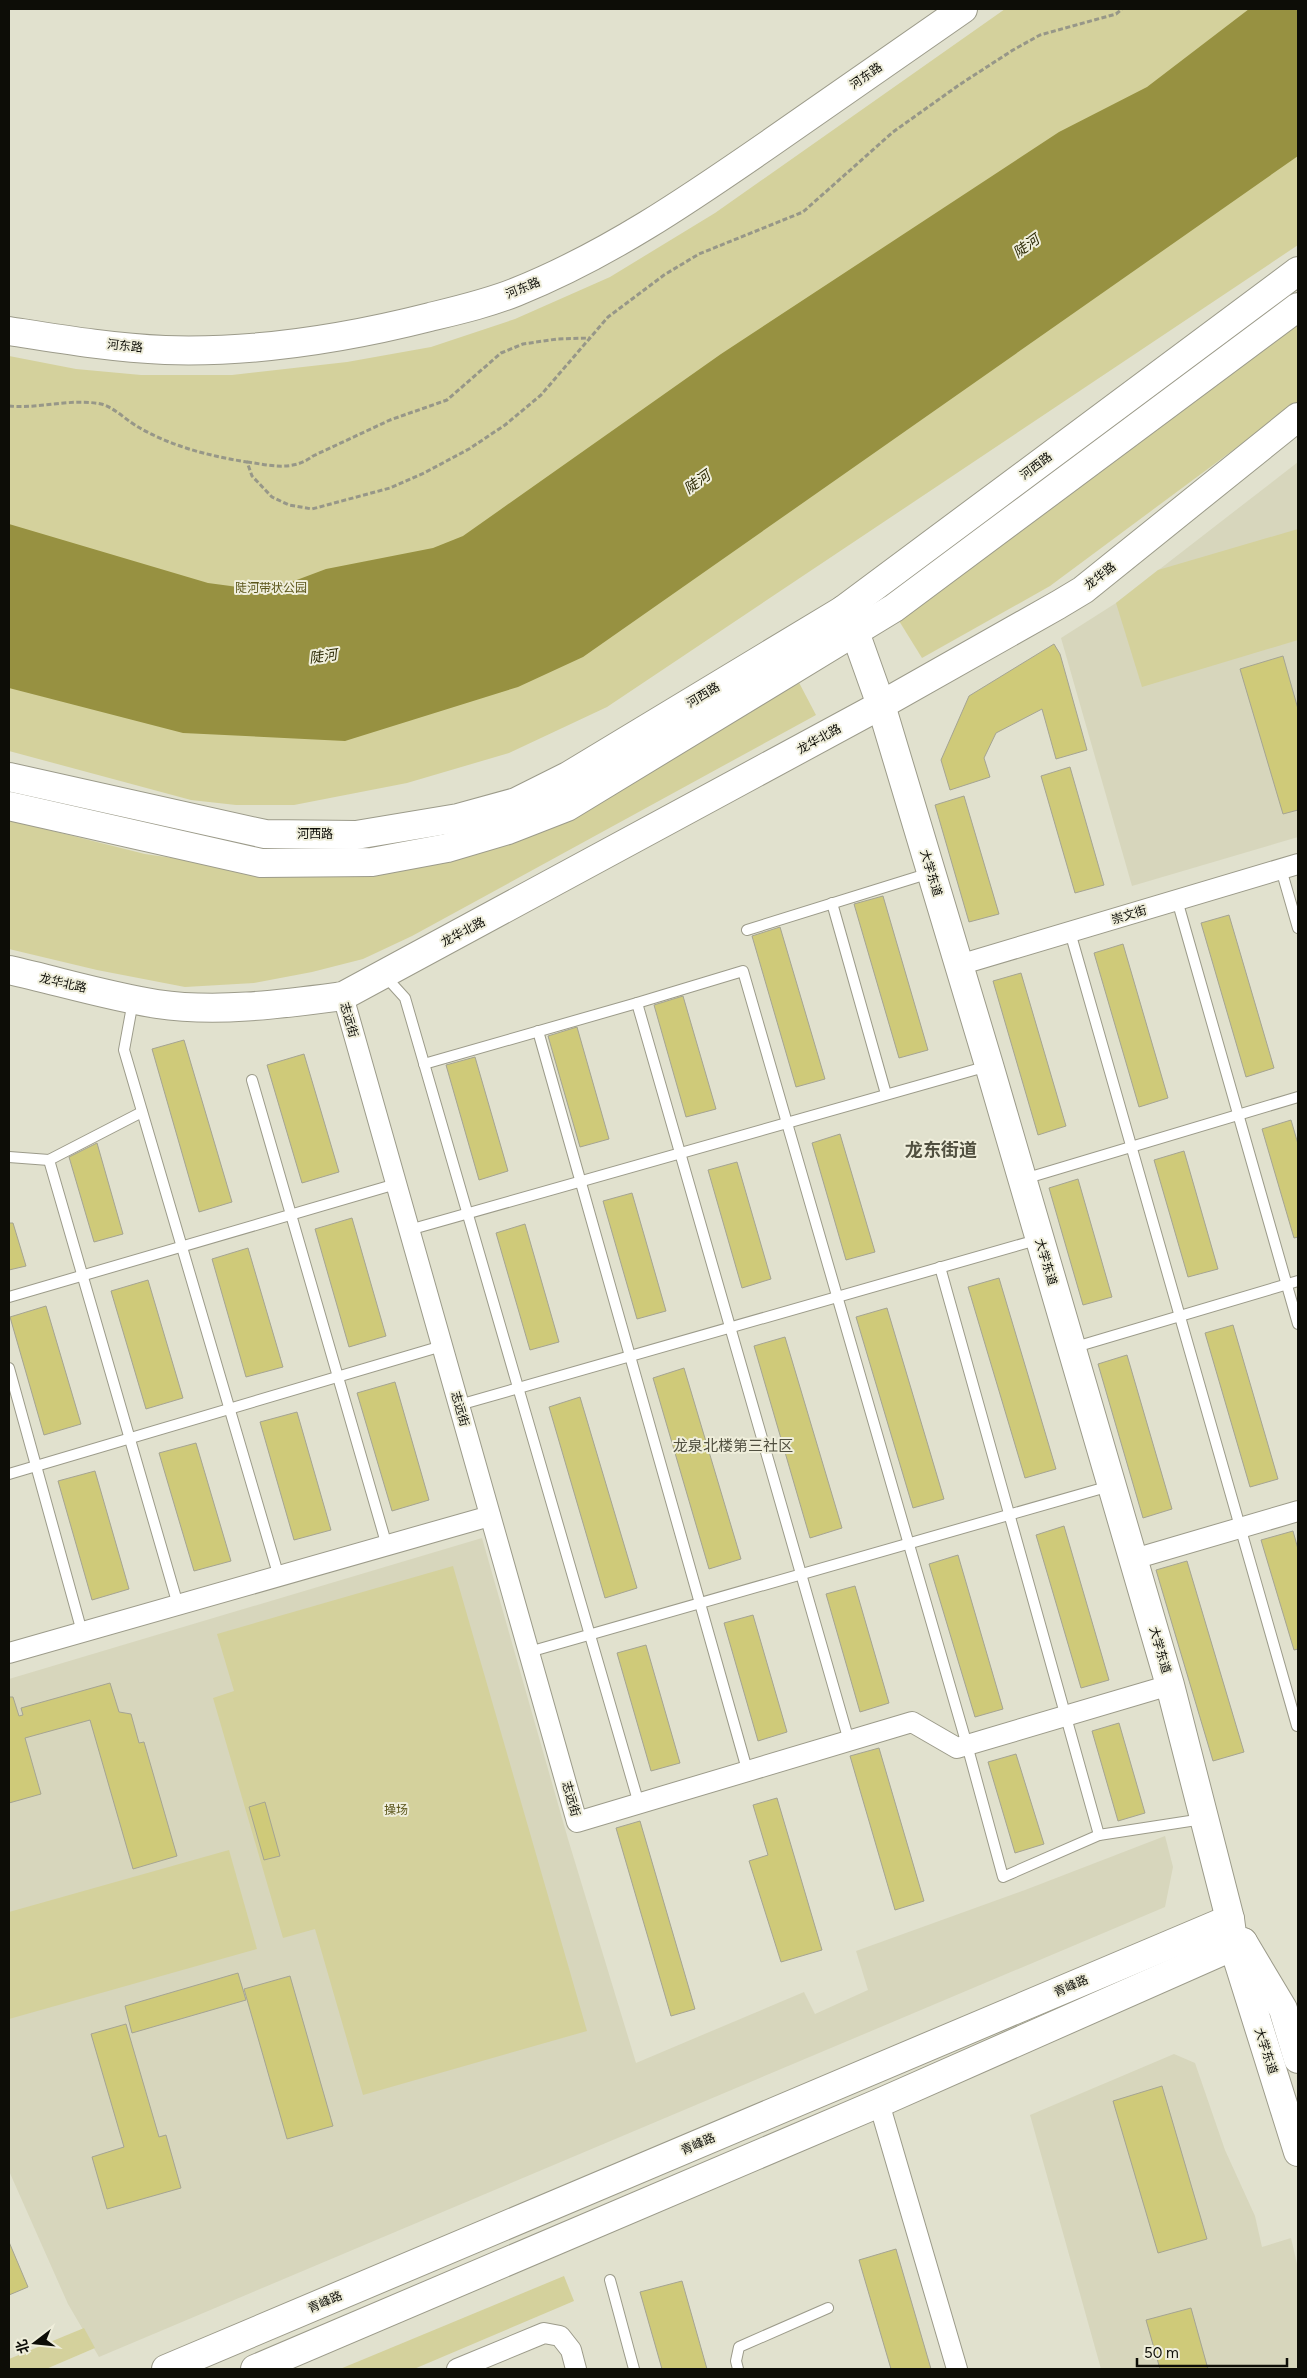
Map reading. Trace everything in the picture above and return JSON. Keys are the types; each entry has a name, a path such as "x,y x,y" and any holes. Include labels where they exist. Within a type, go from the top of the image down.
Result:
{"main road":[{"name":"河东路","path":"9,331 165,350 236,348 308,340 390,327 457,311 514,293 581,263 628,238 681,205 963,9"},
{"name":"河西路","path":"9,806 261,863 372,862 447,848 508,830 567,807 849,621 1298,270"},
{"name":"河西路","path":"9,777 265,834 356,835 458,818 516,802 568,776 849,621 894,608 1298,307"},
{"name":"龙华路","path":"881,705 1083,590 1298,417"},
{"name":"大学东道","path":"849,621 881,705 1134,1559 1170,1685 1236,1936 1298,2152"},
{"name":"龙华北路","path":"9,970 158,1004 213,1007 260,1006 343,996 384,976 881,705"},
{"name":"大学东道","path":"1236,1936 1283,2009 1298,2059"},
{"path":"255,2369 880,2103 1236,1936"},
{"name":"青峰路","path":"166,2369 1236,1936"}],"street":[{"name":"崇文街","path":"959,965 1290,866"},
{"name":"志远街","path":"343,996 577,1822 639,1804"},
{"path":"1134,1559 1298,1511"},
{"path":"9,1653 490,1516"},
{"path":"639,1804 912,1722 957,1748 1170,1685"},
{"path":"880,2103 957,2369"},
{"path":"457,2369 544,2333 560,2336 571,2350 576,2369"}],"lane":[{"path":"1290,866 1298,928"},
{"path":"747,930 931,873"},
{"path":"1177,900 1298,1324"},
{"path":"832,903 886,1094"},
{"path":"1070,932 1298,1726"},
{"path":"424,1064 743,971 967,1745 1003,1877 1099,1834 1204,1818"},
{"path":"384,976 405,998 639,1804"},
{"path":"133,999 124,1050 279,1576"},
{"path":"637,1003 849,1741"},
{"path":"538,1031 748,1772"},
{"path":"410,1230 989,1065"},
{"path":"252,1080 387,1546"},
{"path":"1021,1180 1298,1097"},
{"path":"9,1157 48,1160 142,1112"},
{"path":"48,1160 178,1605"},
{"path":"9,1297 396,1184"},
{"path":"459,1405 1040,1239"},
{"path":"940,1267 1099,1834"},
{"path":"1072,1348 1298,1281"},
{"path":"9,1474 442,1346"},
{"path":"9,1368 82,1632"},
{"path":"529,1652 1112,1486"},
{"path":"610,2280 634,2369"},
{"path":"738,2369 736,2361 739,2347 828,2308"}],"path":[{"path":"246,462 252,476 272,497 289,505 312,509 390,488 468,450 505,425 541,395 608,317 664,275 699,254 803,212 893,132 959,85 1013,50 1040,35 1116,14 1122,9"},
{"path":"9,406 20,407 70,403 103,404 141,429 177,446 217,457 288,467 305,462 312,456 390,420 447,400 483,367 508,350 523,344 557,339 591,338"}],"shaded area":[{"path":"1298,462 1298,837 1132,886 1061,638 1116,603"},
{"path":"482,1538 568,1839 636,2063 804,1992 815,2014 868,1990 856,1951 1025,1890 1165,1836 1173,1867 1165,1907 99,2357 68,2304 9,2171 9,1679"},
{"path":"1174,2054 1195,2063 1225,2150 1255,2216 1262,2247 1291,2238 1298,2268 1298,2369 1101,2369 1030,2115"}],"green space":[{"name":"陡河带状公园","path":"1005,9 1298,9 1298,245 607,707 509,753 407,783 294,805 236,805 191,800 9,751 9,356 76,369 141,375 232,375 347,362 431,347 515,319 610,277 715,213"},
{"path":"1298,325 1298,402 1050,586 922,658 896,616 897,602"},
{"path":"1298,529 1298,640 1142,687 1116,603 1158,570"},
{"path":"795,675 816,715 412,936 363,959 312,972 254,983 185,987 97,970 9,949 9,820 145,854 207,863 449,857"},
{"name":"操场","path":"453,1566 587,2031 363,2095 315,1929 283,1938 213,1698 234,1691 217,1634"},
{"path":"229,1850 257,1949 9,2019 9,1912"},
{"path":"564,2276 574,2301 414,2369 340,2369"},
{"path":"84,2328 95,2348 46,2369 9,2369 9,2359"}],"water":[{"name":"陡河","path":"1249,9 1298,9 1298,156 583,657 518,687 345,741 183,733 9,688 9,524 208,583 253,589 294,581 326,569 433,548 463,536 721,354 1059,132 1147,87"}],"building":[{"path":"1054,644 1060,654 1087,750 1056,759 1042,709 996,733 984,758 990,777 950,790 941,760 969,696"},
{"path":"1283,656 1298,709 1298,810 1283,814 1240,669"},
{"path":"1070,767 1104,885 1075,893 1041,776"},
{"path":"964,796 999,914 969,922 935,805"},
{"path":"883,896 928,1050 899,1058 854,904"},
{"path":"1229,915 1274,1068 1246,1077 1201,923"},
{"path":"780,927 825,1079 796,1087 752,936"},
{"path":"1123,944 1168,1098 1139,1107 1094,953"},
{"path":"1021,973 1066,1126 1038,1135 993,981"},
{"path":"683,996 716,1109 686,1117 654,1005"},
{"path":"577,1027 609,1139 580,1147 548,1036"},
{"path":"184,1040 232,1202 199,1212 152,1049"},
{"path":"304,1054 339,1172 302,1183 267,1065"},
{"path":"475,1057 508,1171 479,1180 446,1065"},
{"path":"1291,1120 1298,1144 1298,1237 1294,1238 1262,1129"},
{"path":"840,1134 875,1252 846,1260 812,1143"},
{"path":"97,1143 123,1234 94,1242 69,1157"},
{"path":"1184,1151 1218,1269 1188,1277 1154,1160"},
{"path":"737,1162 771,1279 742,1288 708,1170"},
{"path":"1078,1179 1112,1297 1083,1305 1049,1188"},
{"path":"632,1193 666,1311 637,1319 603,1201"},
{"path":"352,1218 386,1336 349,1347 315,1229"},
{"path":"9,1223 13,1223 26,1266 9,1270"},
{"path":"525,1224 559,1342 530,1350 496,1233"},
{"path":"248,1248 283,1367 246,1377 212,1259"},
{"path":"999,1278 1056,1469 1025,1478 968,1287"},
{"path":"148,1280 183,1398 146,1409 111,1291"},
{"path":"46,1306 81,1424 44,1435 10,1317"},
{"path":"887,1308 944,1499 913,1508 856,1317"},
{"path":"1233,1325 1278,1479 1250,1487 1205,1333"},
{"path":"785,1337 842,1528 810,1538 754,1346"},
{"path":"1127,1355 1172,1509 1143,1518 1098,1364"},
{"path":"684,1368 741,1559 709,1569 653,1378"},
{"path":"395,1382 429,1500 392,1511 357,1393"},
{"path":"580,1397 637,1588 605,1598 549,1407"},
{"path":"297,1412 331,1530 294,1540 260,1422"},
{"path":"196,1443 231,1561 194,1571 159,1453"},
{"path":"95,1471 129,1589 92,1600 58,1481"},
{"path":"1064,1526 1109,1680 1081,1688 1036,1535"},
{"path":"1293,1531 1298,1549 1298,1649 1294,1650 1261,1540"},
{"path":"958,1555 1003,1709 975,1717 929,1564"},
{"path":"1187,1561 1244,1752 1213,1761 1156,1570"},
{"path":"855,1586 889,1703 860,1712 826,1594"},
{"path":"753,1615 787,1732 758,1741 724,1623"},
{"path":"646,1645 680,1763 651,1771 617,1653"},
{"path":"110,1683 119,1712 131,1714 139,1743 144,1742 177,1856 133,1869 90,1720 25,1738 41,1794 9,1803 9,1697 13,1697 19,1716 23,1715 21,1708"},
{"path":"1119,1723 1145,1813 1118,1821 1092,1731"},
{"path":"879,1748 924,1901 895,1910 850,1756"},
{"path":"1016,1754 1044,1844 1015,1853 988,1762"},
{"path":"777,1798 822,1950 781,1962 749,1861 768,1855 753,1805"},
{"path":"265,1802 280,1856 264,1860 249,1807"},
{"path":"640,1821 695,2009 671,2016 616,1828"},
{"path":"238,1973 246,2000 132,2033 125,2006"},
{"path":"290,1976 333,2126 287,2139 244,1989"},
{"path":"126,2024 159,2137 166,2135 181,2188 107,2209 92,2157 124,2147 91,2034"},
{"path":"1162,2086 1207,2239 1158,2253 1113,2101"},
{"path":"9,2242 28,2287 9,2295"},
{"path":"896,2249 931,2369 891,2369 859,2260"},
{"path":"682,2281 707,2369 662,2369 640,2292"},
{"path":"1191,2308 1208,2369 1160,2369 1146,2320"}],"district":[{"name":"龙东街道","path":"941,1150"},
{"name":"龙泉北楼第三社区","path":"733,1446"}]}
